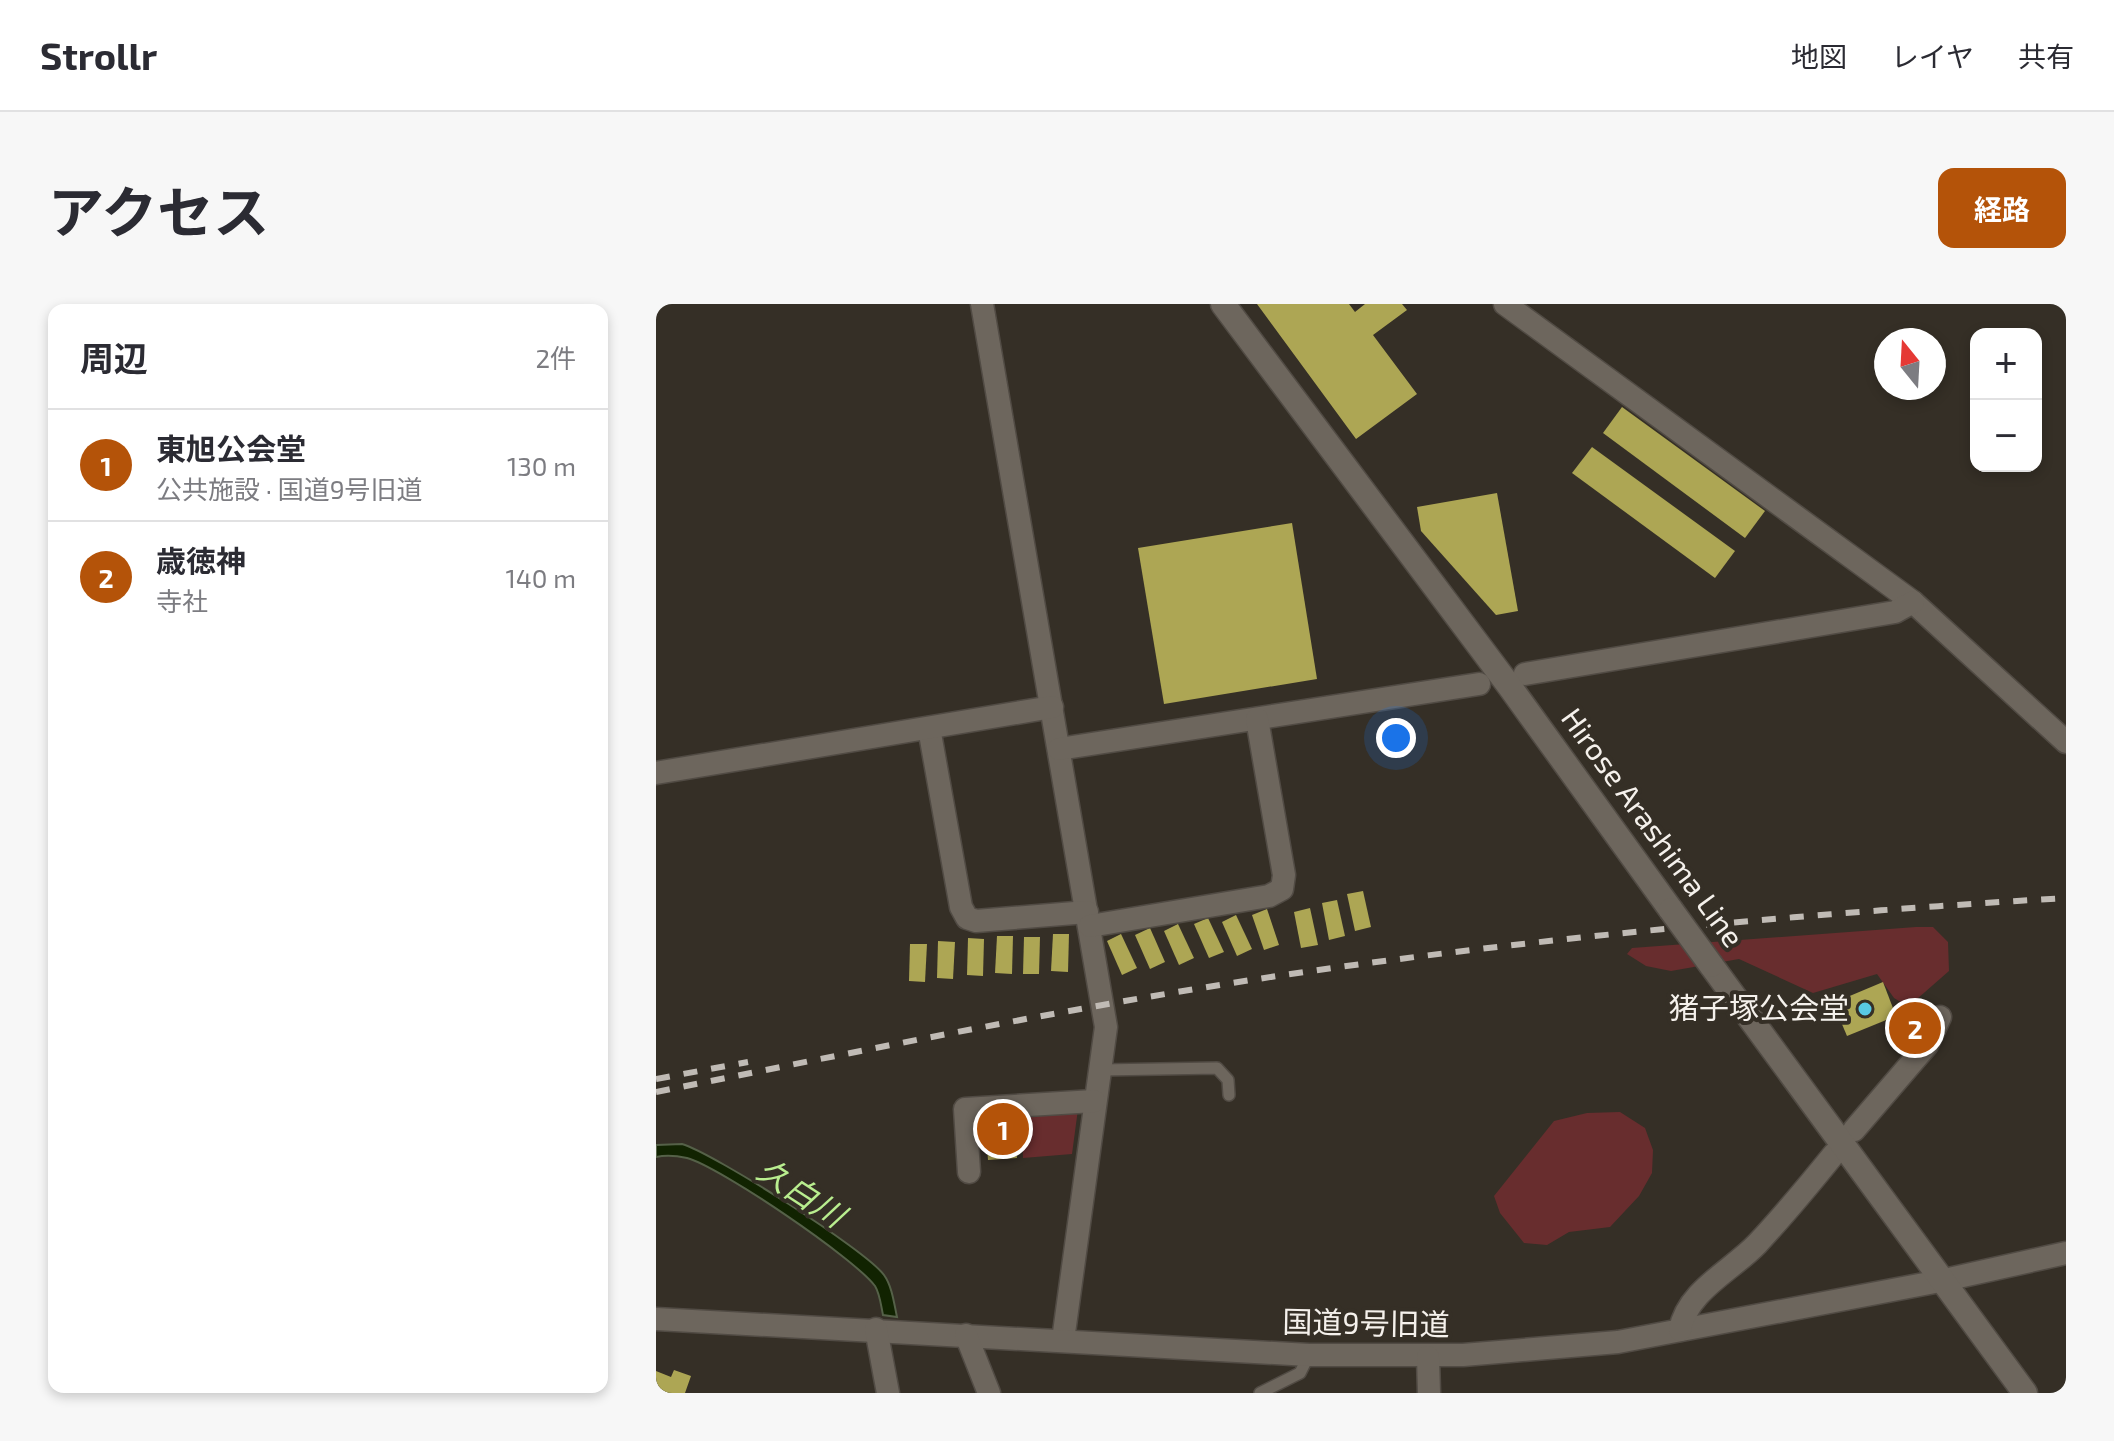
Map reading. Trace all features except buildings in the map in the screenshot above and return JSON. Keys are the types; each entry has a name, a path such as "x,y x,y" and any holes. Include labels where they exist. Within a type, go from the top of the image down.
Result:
{"main road":[{"name":"Hirose Arashima Line","path":"1223,304 1510,687 1940,1281 2025,1393"}],"street":[{"path":"982,304 1106,1027 1063,1340"},
{"path":"1505,304 1913,602 2066,742"},
{"path":"1525,674 1895,612 1913,602"},
{"path":"1059,749 1479,684"},
{"path":"656,773 1052,707"},
{"path":"929,728 961,907 967,918 976,921 1089,919 1269,896 1282,889 1284,875 1257,719"},
{"path":"1854,1130 1927,1045 1940,1017"},
{"path":"969,1172 965,1109 1094,1101"},
{"path":"1680,1330 1683,1315 1694,1299 1754,1247 1834,1154"},
{"name":"国道9号旧道","path":"656,1319 1309,1355 1428,1357 1618,1342 1940,1281 2066,1253"},
{"path":"876,1329 888,1393"},
{"path":"966,1335 989,1393"},
{"path":"1428,1357 1429,1393"}],"lane":[{"path":"1101,1070 1217,1068 1228,1080 1229,1095"},
{"path":"1260,1393 1300,1373 1309,1355"}],"shaded area":[{"path":"1933,927 1948,942 1949,971 1917,999 1904,1004 1894,998 1877,974 1813,993 1739,959 1671,971 1646,966 1627,954 1632,948"},
{"path":"1078,1109 1072,1154 1023,1158 1021,1112"},
{"path":"1620,1112 1645,1128 1653,1150 1652,1173 1639,1196 1610,1227 1569,1232 1547,1245 1524,1243 1500,1213 1494,1196 1554,1121 1587,1113"},
{"path":"682,1144 724,1165 849,1245 887,1279 897,1317 883,1315 877,1289 862,1273 786,1215 704,1165 683,1157 656,1157 656,1145"}],"railway":[{"path":"656,1092 1060,1013 1304,972 1494,947 1684,927 2066,898"},
{"path":"656,1079 748,1062"}],"place":[{"name":"猪子塚公会堂","path":"1865,1009"},
{"name":"歳徳神","path":"1915,1028"},
{"name":"東旭公会堂","path":"1003,1129"}],"water label":[{"name":"久白川","path":"801,1193"}]}
